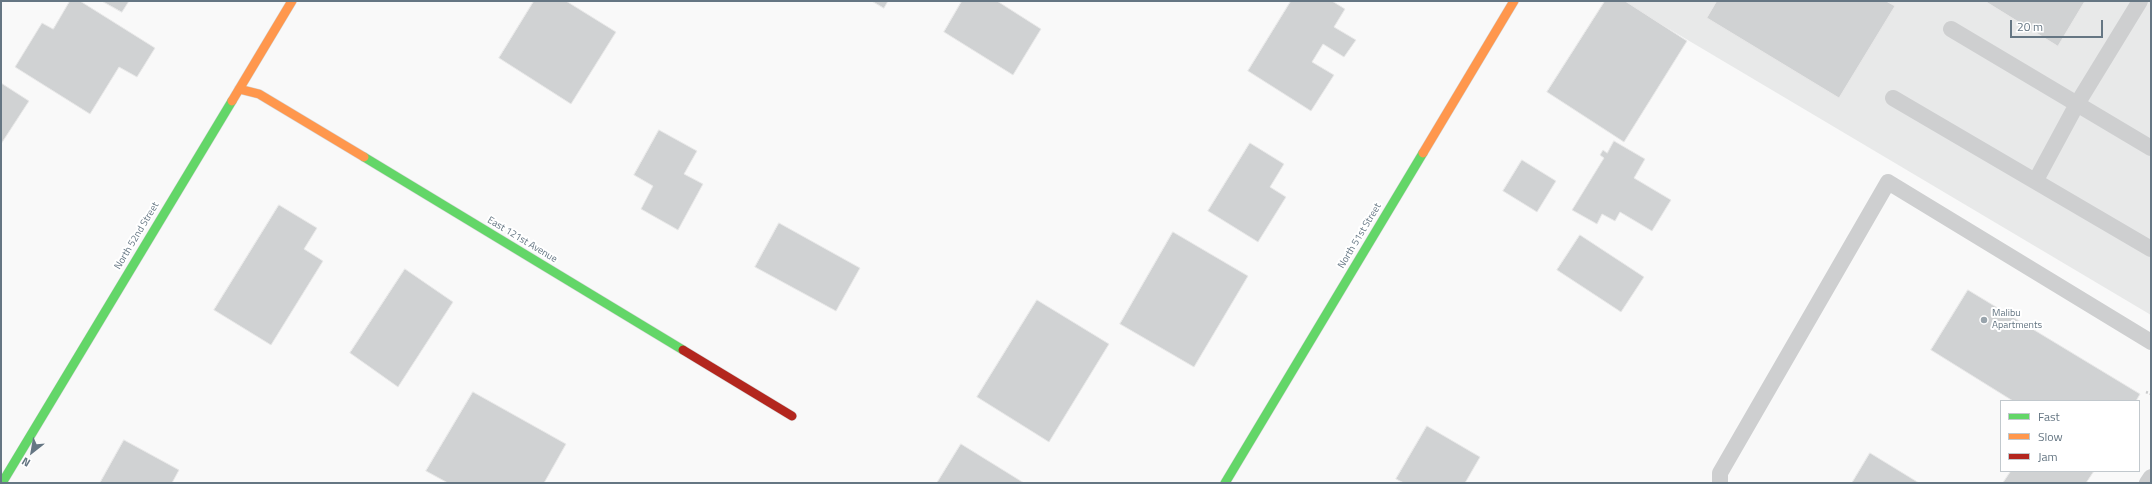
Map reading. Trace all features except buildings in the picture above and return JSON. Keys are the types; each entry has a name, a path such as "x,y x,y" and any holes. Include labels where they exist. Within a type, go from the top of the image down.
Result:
{"street":[{"name":"North 52nd Street","path":"2,483 292,1"},
{"name":"North 51st Street","path":"1225,483 1514,1"},
{"name":"East 121st Avenue","path":"239,89 259,94 792,416"}],"lane":[{"path":"2036,180 2077,104 2140,1"},
{"path":"1951,29 2151,148"},
{"path":"1893,98 2036,180 2151,249"},
{"path":"1720,483 1720,473 1888,182 2151,342"},
{"path":"2147,483 2151,477"}],"path":[{"path":"2146,392 2151,394"}],"shaded area":[{"path":"1622,1 2151,1 2151,315"}],"traffic: fast":[{"path":"2,483 232,101"},
{"path":"1225,483 1423,153"},
{"path":"364,157 683,350"}],"traffic: slow":[{"path":"232,101 292,1"},
{"path":"1423,153 1514,1"},
{"path":"239,89 259,94 364,157"}],"traffic: jam":[{"path":"683,350 792,416"}],"place":[{"name":"Malibu Apartments","path":"1984,320"}]}
